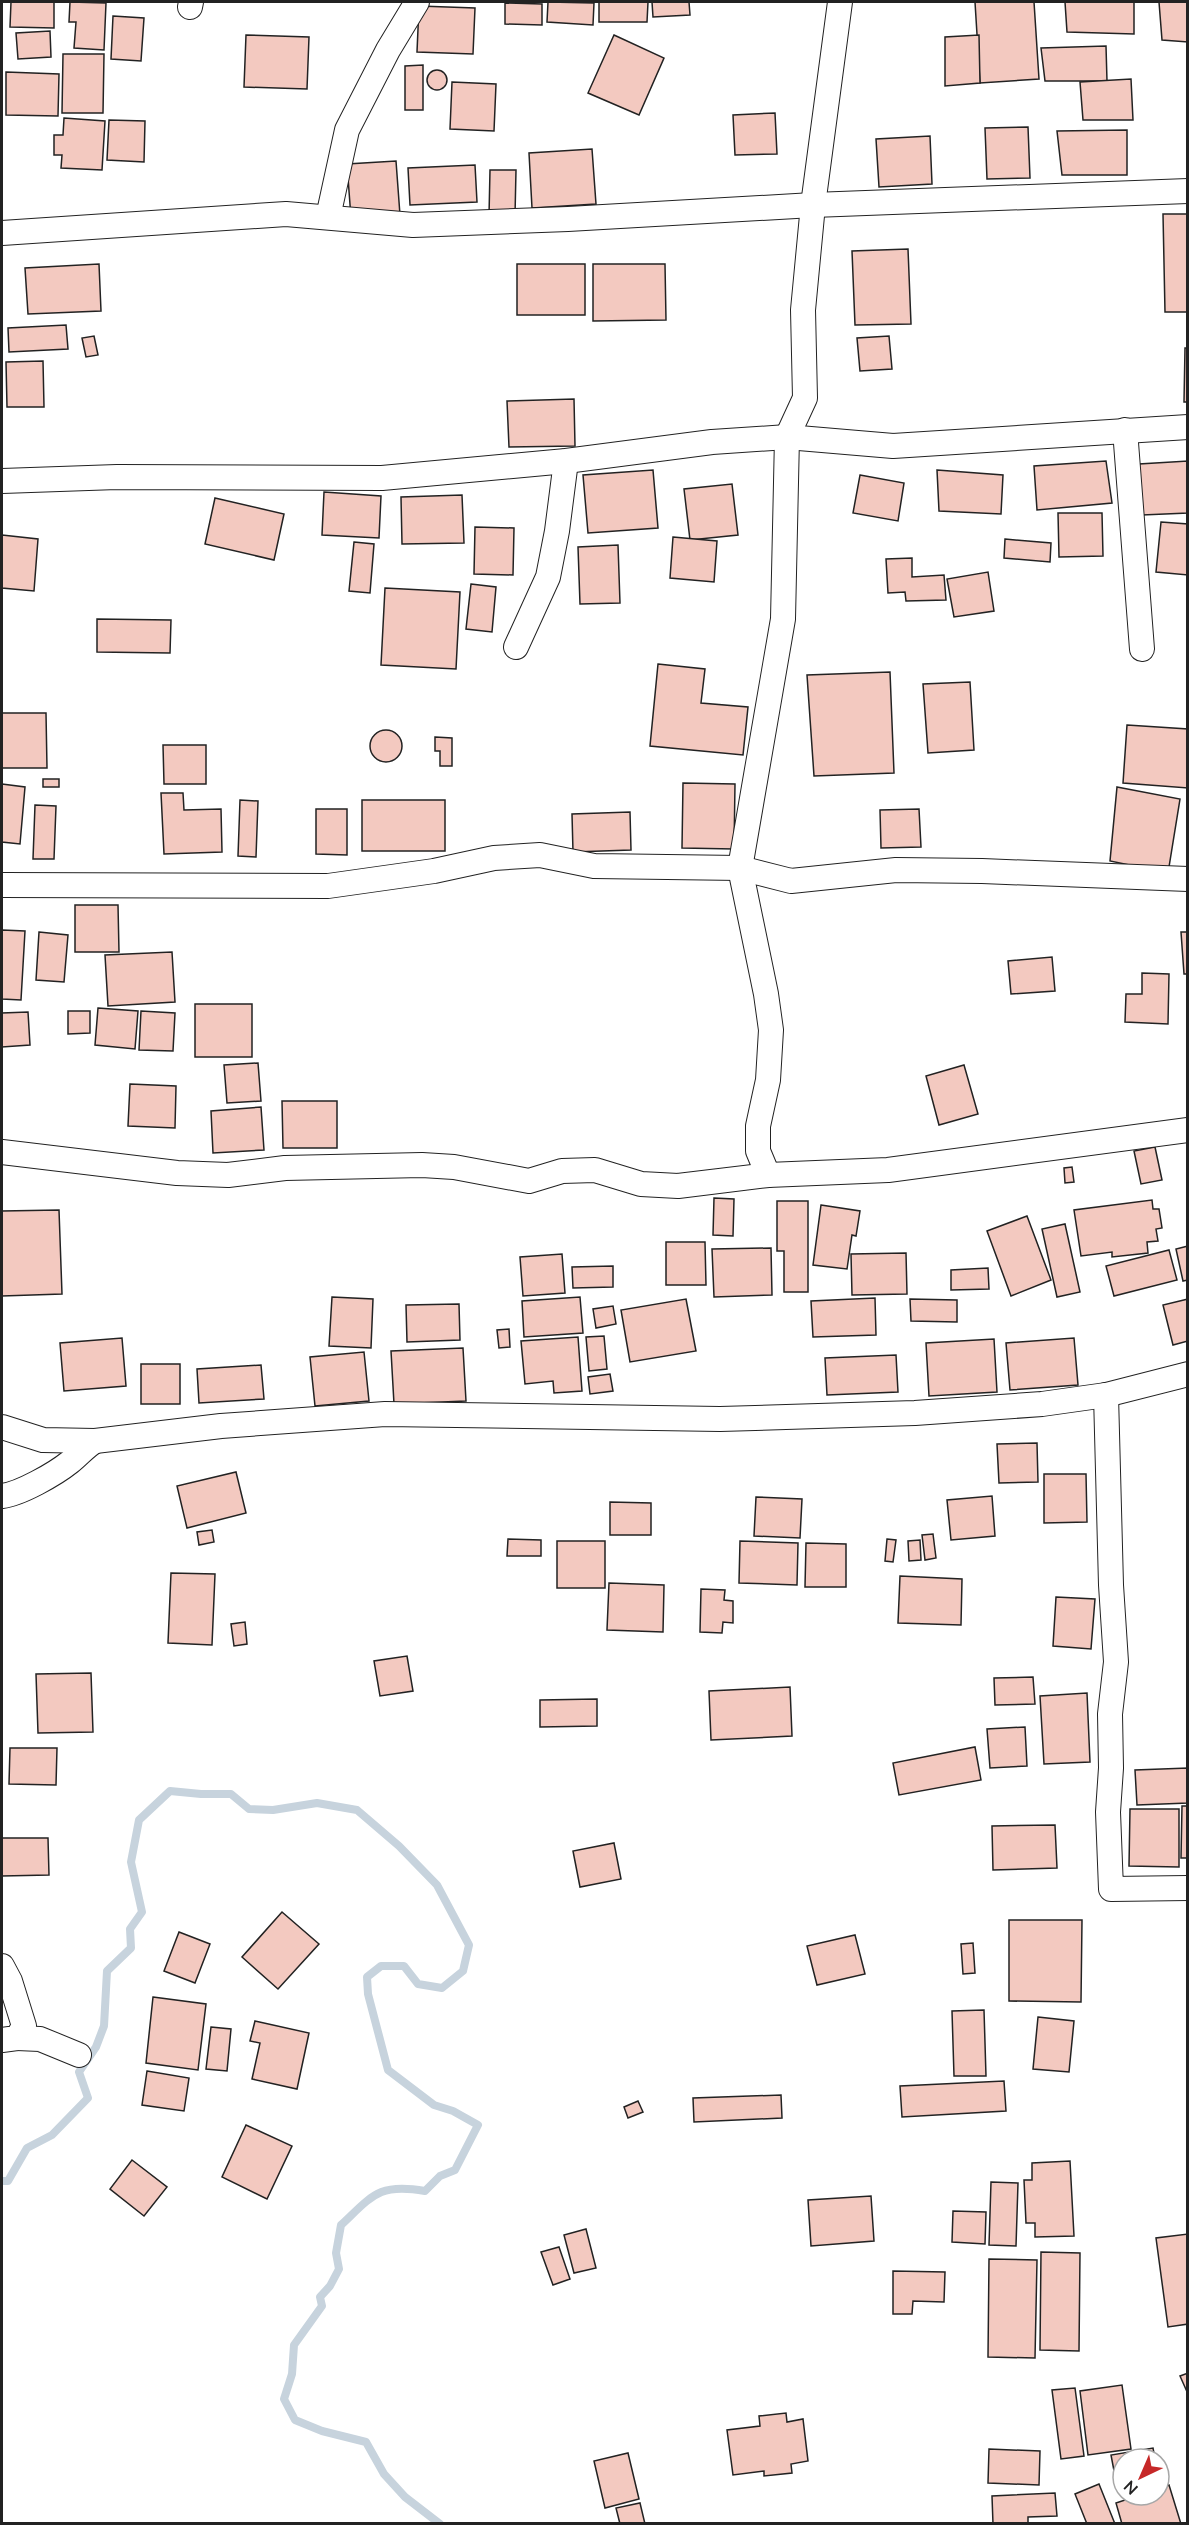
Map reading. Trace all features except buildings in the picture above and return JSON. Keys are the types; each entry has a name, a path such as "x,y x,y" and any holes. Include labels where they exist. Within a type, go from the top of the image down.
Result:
{"street":[{"path":"328,218 347,130 388,50 417,2"},
{"path":"768,1175 758,1151 758,1126 768,1080 771,1030 766,994 740,868 783,619 787,437 805,398 803,310 813,205 840,2"},
{"path":"2,233 286,214 413,225 813,205 1188,191"},
{"path":"2,481 117,477 382,478 566,461 712,442 787,437 893,446 1188,427"},
{"path":"1125,430 1142,649"},
{"path":"516,647 548,577 557,531 566,461"},
{"path":"2,885 328,886 434,870 494,858 540,855 594,866 740,868 790,880 897,870 1188,879"},
{"path":"2,1152 106,1166 228,1175 285,1168 422,1165 454,1167 529,1180 562,1171 595,1170 641,1184 678,1186 768,1175 888,1170 1188,1130"},
{"path":"2,1427 43,1440 95,1441 221,1426 385,1414 732,1418 915,1413 1042,1404 1106,1395 1188,1374"},
{"path":"1106,1395 1111,1585 1116,1662 1110,1714 1108,1812 1111,1889 1188,1888"},
{"path":"2,1496 35,1484 70,1462 81,1450 95,1441"},
{"path":"2,1966 10,1981 24,2026 9,2039"},
{"path":"9,2039 40,2039 79,2055"}],"waterway":[{"path":"2,2181 8,2181 27,2148 52,2135 88,2098 79,2072 96,2047 104,2026 107,1971 131,1948 130,1929 142,1912 131,1862 139,1820 170,1791 231,1794 249,1809 273,1810 317,1803 357,1810 399,1846 437,1885 469,1945 463,1971 442,1988 418,1984 404,1966 381,1966 367,1977 368,1994 388,2070 434,2105 453,2111 478,2125 455,2170 440,2176 425,2191 397,2189 378,2194 341,2225 336,2253 339,2269 330,2286 320,2297 322,2306 294,2345 292,2374 284,2399 295,2420 322,2431 366,2442 384,2474 405,2497 440,2524"}]}
